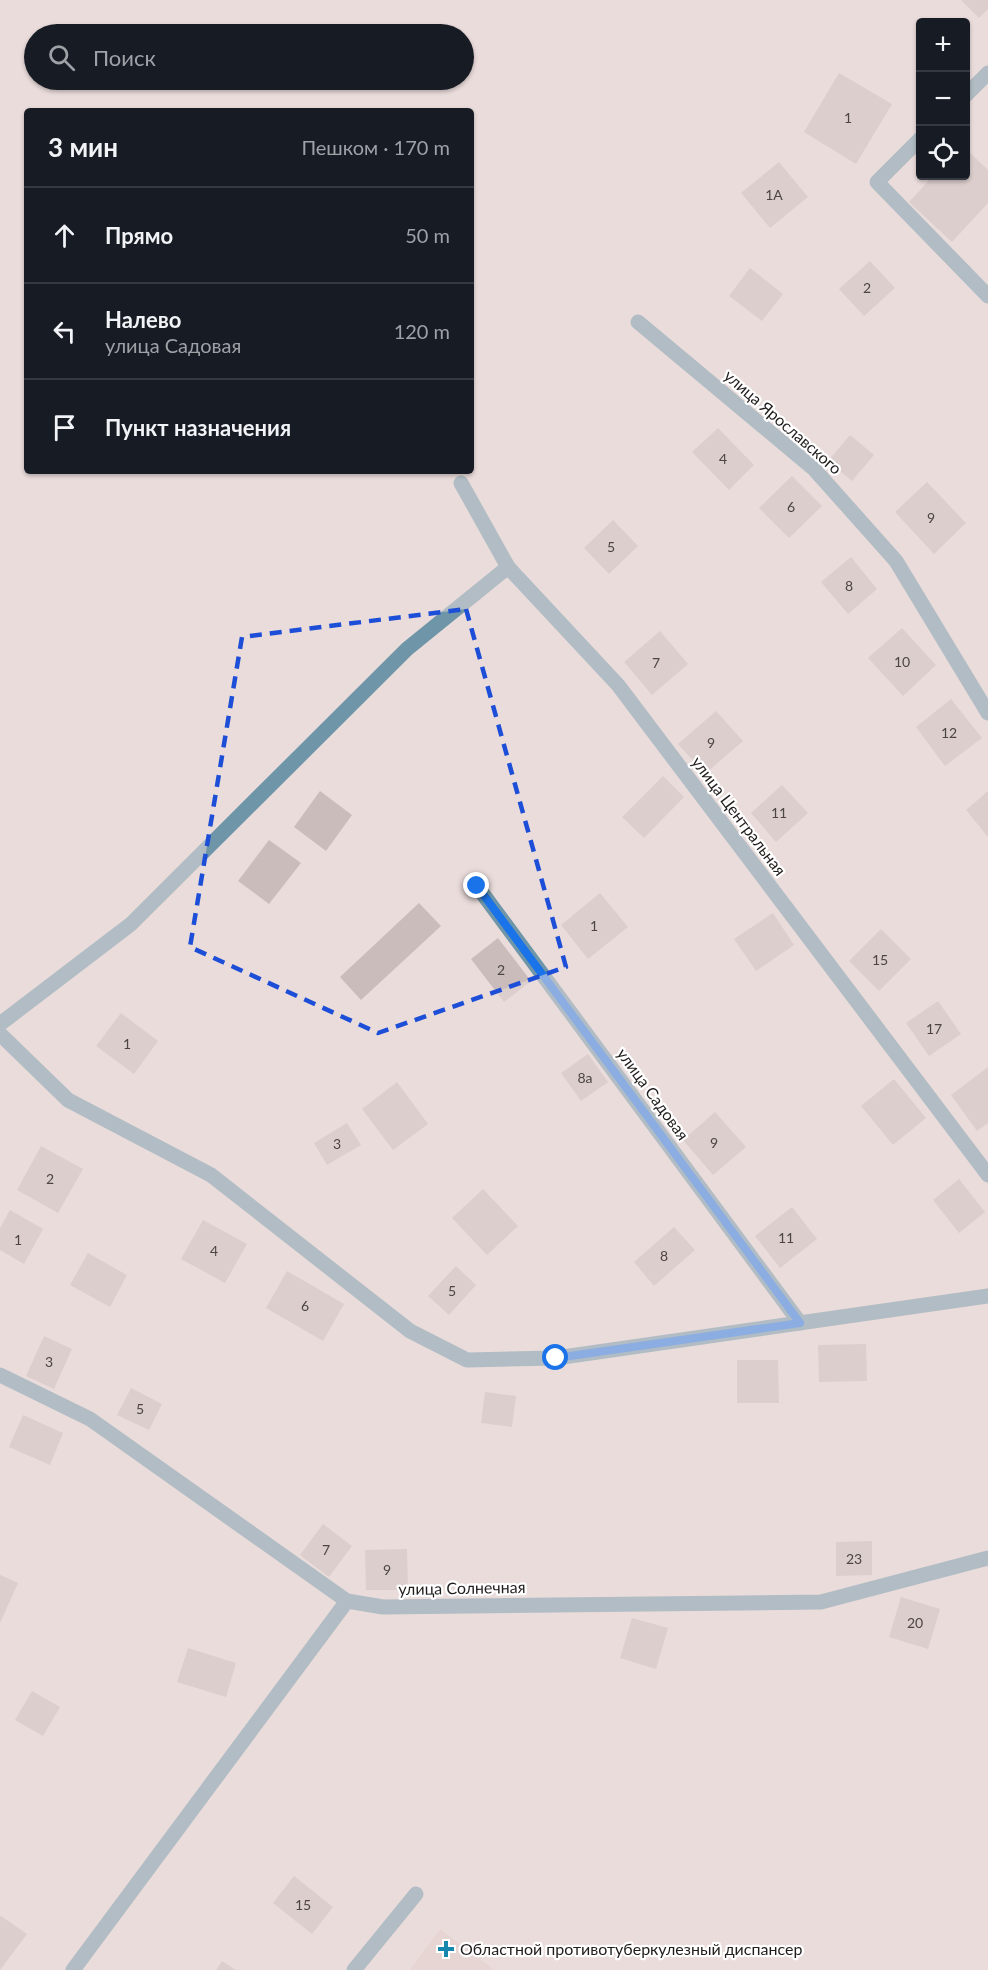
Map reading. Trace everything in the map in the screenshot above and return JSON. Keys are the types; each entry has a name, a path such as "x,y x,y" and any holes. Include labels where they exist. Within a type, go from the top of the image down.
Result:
{"street":[{"path":"970,91 988,73"},
{"path":"916,144 877,182 988,296"},
{"name":"улица Ярославского","path":"638,322 814,470 881,544 896,561 988,714"},
{"name":"улица Центральная","path":"461,483 508,567 618,686 988,1175"},
{"path":"0,1024 131,924 407,648 508,567"},
{"name":"улица Садовая","path":"477,886 800,1323"},
{"path":"0,1034 68,1100 211,1175 410,1331 467,1360 556,1358 988,1296"},
{"name":"улица Солнечная","path":"0,1375 90,1419 347,1600 383,1607 821,1602 988,1558"},
{"path":"72,1970 347,1600"},
{"path":"354,1970 416,1894"}],"highlighted area":[{"path":"466,609 566,967 378,1033 190,947 242,637"}],"shaded area":[{"name":"Областной противотуберкулезный диспансер","path":"440,1929 493,1969 494,1970 410,1970"}],"building":[{"path":"961,0 988,0 988,9 979,18"},
{"path":"839,73 892,104 856,164 804,132"},
{"path":"970,153 988,170 988,203 952,242 909,202 929,180 970,180"},
{"path":"779,162 808,197 770,228 741,193"},
{"path":"870,261 895,288 864,316 839,289"},
{"path":"750,268 783,294 762,321 729,296"},
{"path":"718,428 754,465 729,490 692,452"},
{"path":"850,435 874,455 852,481 828,461"},
{"path":"792,476 822,506 789,538 759,508"},
{"path":"927,482 966,523 934,554 895,512"},
{"path":"613,520 638,546 609,574 584,548"},
{"path":"851,557 877,589 848,614 821,582"},
{"path":"902,628 936,665 903,696 868,658"},
{"path":"660,631 688,664 652,695 624,662"},
{"path":"951,699 982,738 945,766 916,727"},
{"path":"716,711 743,741 705,774 678,744"},
{"path":"663,776 684,797 644,838 622,817"},
{"path":"782,785 808,813 776,842 751,813"},
{"path":"320,791 352,815 326,851 294,827"},
{"path":"988,791 988,837 966,810"},
{"path":"269,840 301,863 269,904 238,881"},
{"path":"600,893 628,927 588,959 561,925"},
{"path":"419,903 441,926 361,1000 340,977"},
{"path":"773,913 794,945 756,971 734,939"},
{"path":"881,929 911,959 879,991 849,961"},
{"path":"498,938 531,981 504,1002 471,959"},
{"path":"938,1001 961,1034 929,1056 906,1023"},
{"path":"121,1013 158,1041 134,1074 96,1046"},
{"path":"588,1054 608,1082 581,1101 561,1073"},
{"path":"988,1067 988,1123 977,1131 951,1095"},
{"path":"894,1079 926,1118 893,1145 861,1106"},
{"path":"397,1082 428,1124 393,1150 362,1109"},
{"path":"715,1112 746,1147 713,1175 683,1140"},
{"path":"347,1123 361,1145 327,1165 314,1143"},
{"path":"41,1146 83,1169 58,1213 17,1190"},
{"path":"959,1179 985,1212 959,1233 933,1200"},
{"path":"483,1189 518,1226 487,1255 452,1218"},
{"path":"792,1207 817,1239 780,1268 755,1236"},
{"path":"10,1210 43,1229 24,1264 0,1250 0,1228"},
{"path":"203,1220 247,1244 225,1283 181,1259"},
{"path":"674,1227 695,1250 654,1286 634,1262"},
{"path":"88,1253 127,1275 110,1307 70,1285"},
{"path":"456,1266 476,1285 449,1315 428,1296"},
{"path":"287,1271 344,1304 323,1341 266,1308"},
{"path":"44,1336 72,1349 54,1389 26,1376"},
{"path":"866,1344 867,1381 819,1382 818,1345"},
{"path":"737,1360 778,1360 779,1403 737,1403"},
{"path":"131,1388 162,1404 149,1430 117,1415"},
{"path":"485,1392 516,1396 512,1427 481,1423"},
{"path":"23,1415 63,1433 50,1465 9,1447"},
{"path":"323,1524 352,1546 329,1577 300,1555"},
{"path":"872,1541 872,1575 836,1576 836,1542"},
{"path":"407,1549 408,1590 366,1590 365,1550"},
{"path":"0,1575 18,1583 0,1623"},
{"path":"901,1597 940,1609 928,1649 889,1637"},
{"path":"632,1618 668,1628 656,1669 620,1658"},
{"path":"188,1648 236,1663 226,1697 177,1682"},
{"path":"32,1691 60,1707 43,1736 15,1720"},
{"path":"294,1876 333,1907 312,1934 273,1903"},
{"path":"0,1917 27,1934 0,1970"},
{"path":"222,1961 236,1970 216,1970"}],"place":[{"name":"Областной противотуберкулезный диспансер","path":"446,1949"}],"route":[{"path":"477,886 800,1323 556,1358"}]}
